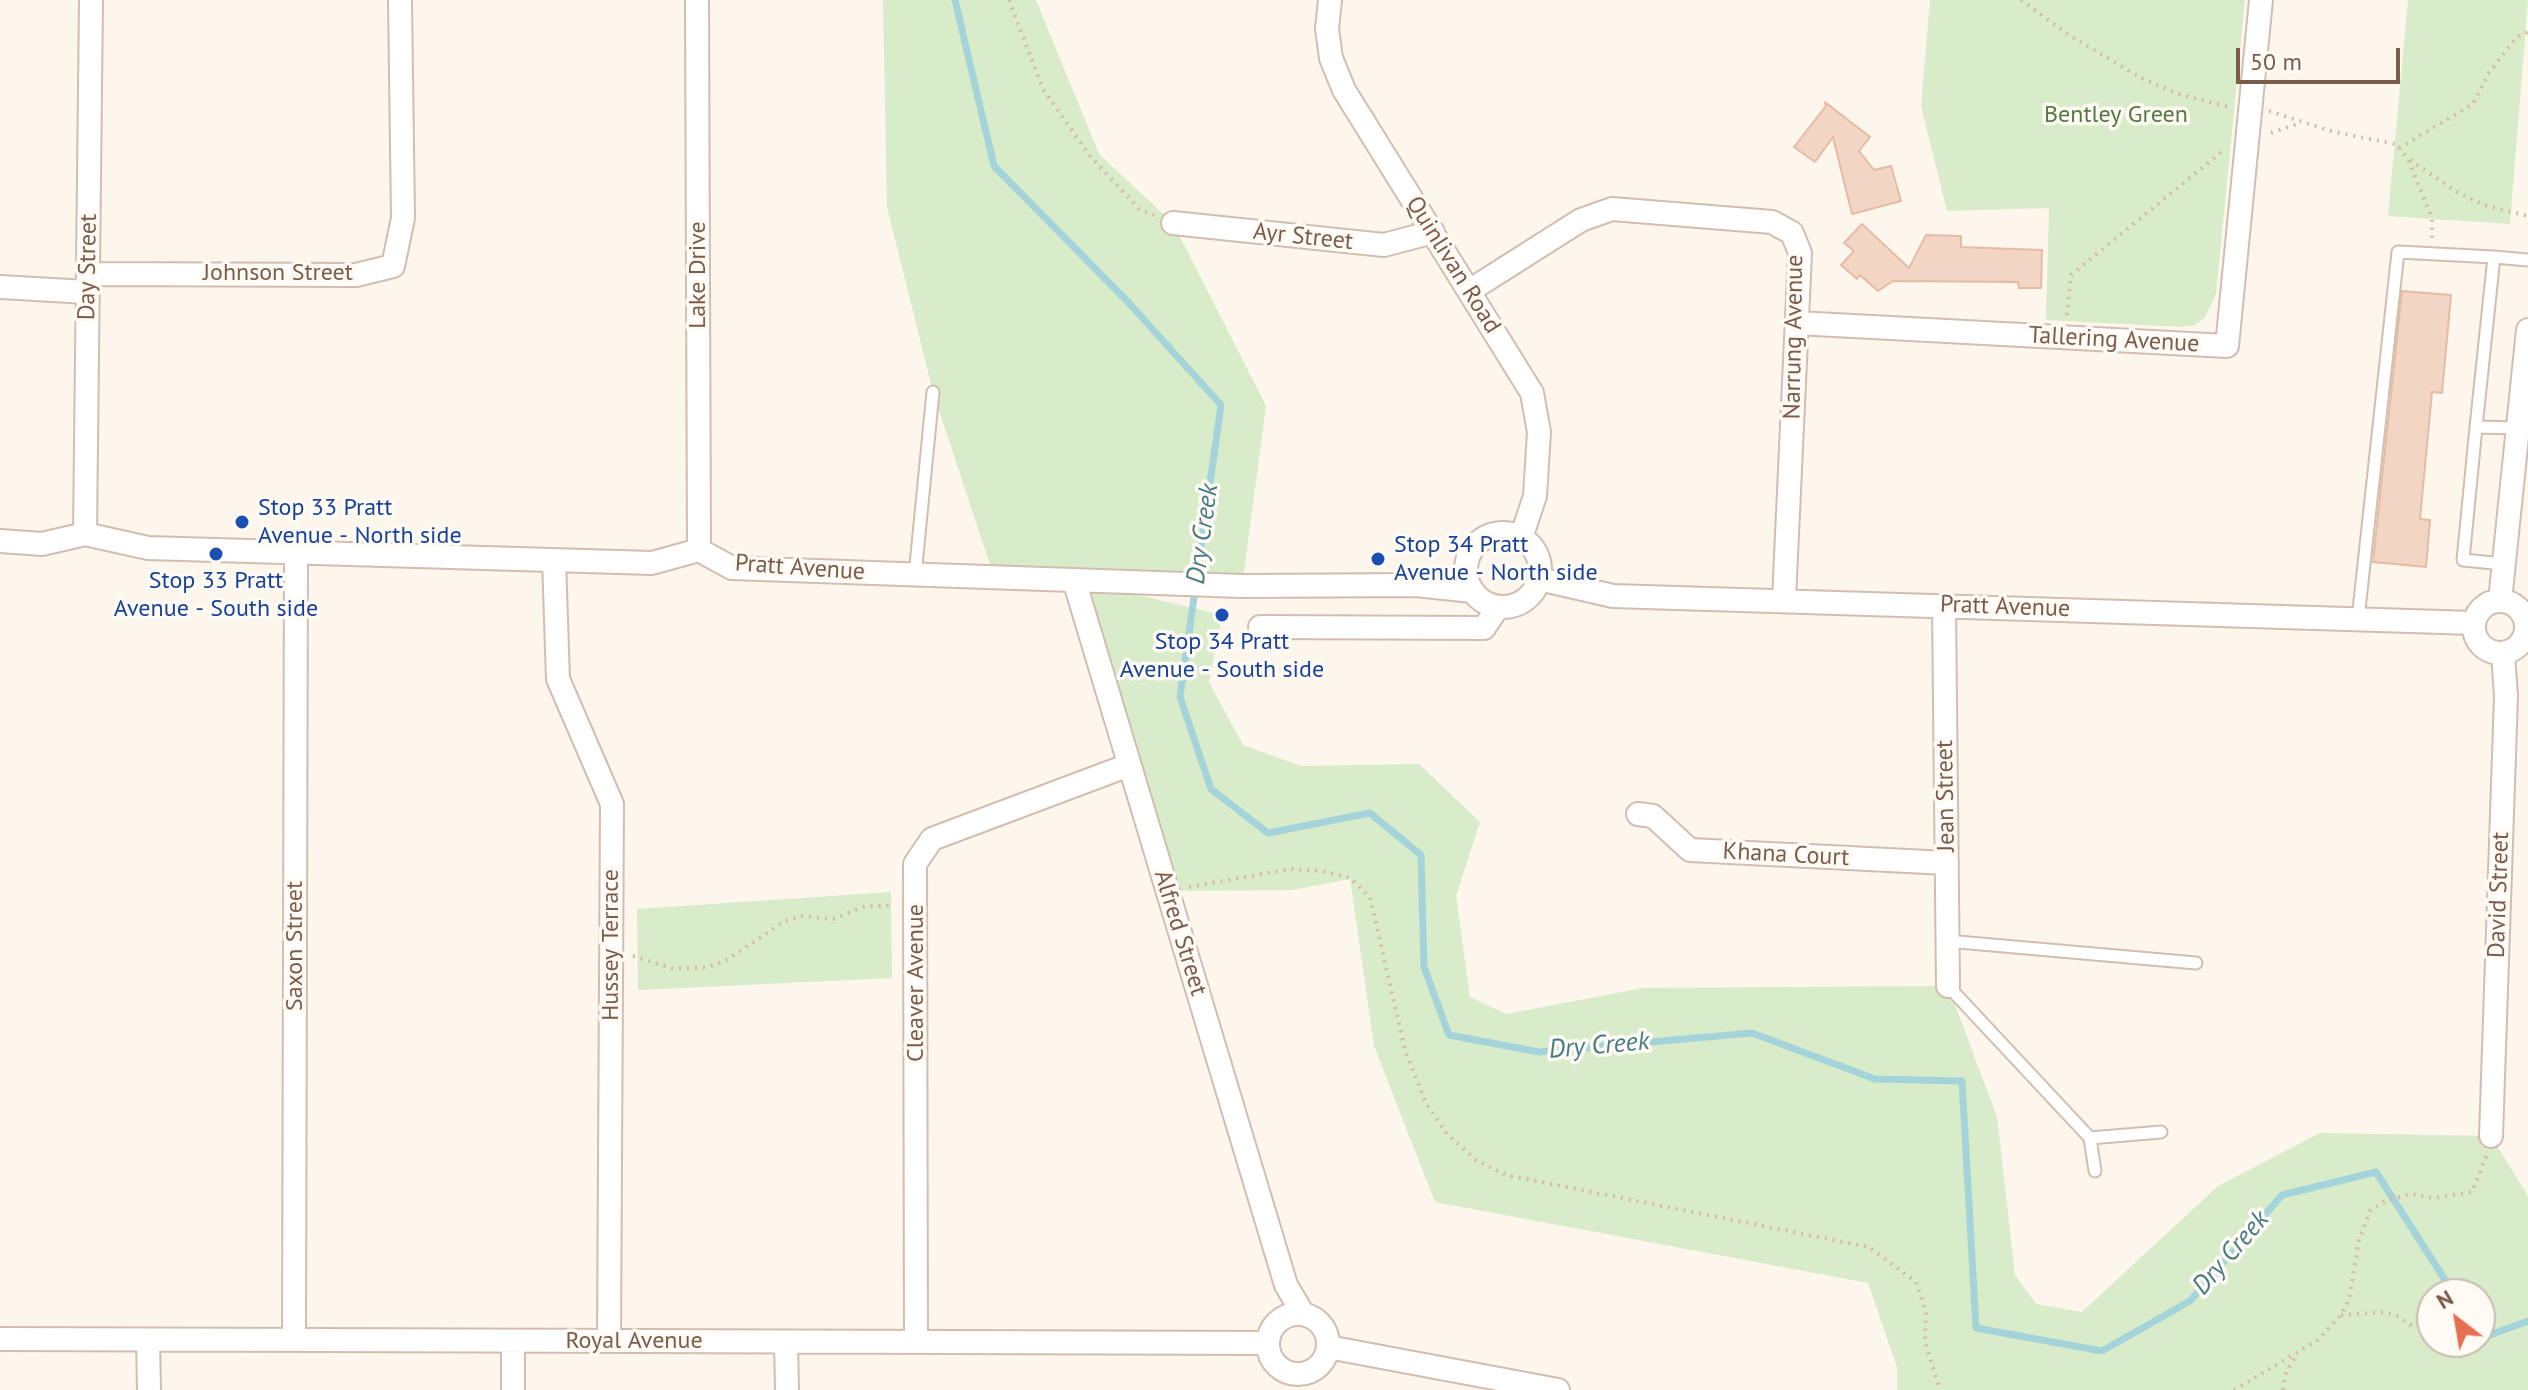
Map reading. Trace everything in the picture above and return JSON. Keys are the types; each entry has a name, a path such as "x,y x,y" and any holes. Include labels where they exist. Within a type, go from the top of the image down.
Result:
{"street":[{"name":"Day Street","path":"85,534 91,0"},
{"name":"Johnson Street","path":"88,283 356,275 393,266 403,218 400,0"},
{"name":"Lake Drive","path":"697,0 699,550"},
{"name":"Quinlivan Road","path":"1330,0 1327,29 1331,58 1344,90 1532,393 1539,432 1535,496 1521,538"},
{"name":"Tallering Avenue","path":"1797,323 2227,346 2261,0"},
{"name":"Narrung Avenue","path":"1469,291 1581,220 1612,209 1772,222 1792,233 1800,253 1784,599"},
{"name":"Ayr Street","path":"1173,223 1384,245 1433,232"},
{"path":"0,287 88,283"},
{"path":"2500,601 2528,330"},
{"path":"1494,533 1507,533 1521,538 1532,547 1538,559 1539,579 1523,601 1498,607 1481,600 1472,591 1466,568 1466,561 1477,542 1494,533"},
{"path":"0,541 42,544 85,534 148,548 652,563 699,550"},
{"name":"Pratt Avenue","path":"699,550 732,568 1242,586 1416,585 1472,591"},
{"name":"Saxon Street","path":"294,1340 296,552"},
{"name":"Hussey Terrace","path":"554,560 558,679 612,804 609,1341"},
{"name":"Pratt Avenue","path":"1416,585 1466,568"},
{"name":"Pratt Avenue","path":"1539,579 1613,596 2474,623"},
{"name":"Alfred Street","path":"1074,580 1286,1285 1303,1314"},
{"path":"2500,601 2519,608 2528,629 2521,644 2503,654 2493,653 2479,643 2474,623 2484,607 2500,601"},
{"name":"Jean Street","path":"1944,606 1948,986"},
{"path":"1260,627 1484,628 1498,607"},
{"name":"David Street","path":"2491,1136 2506,696 2503,654"},
{"name":"Cleaver Avenue","path":"916,1342 915,864 932,839 1129,765"},
{"name":"Khana Court","path":"1638,814 1653,816 1690,850 1947,863"},
{"name":"Alfred Street","path":"1280,1320 1286,1285"},
{"path":"1293,1390 1282,1369 1272,1359 1268,1343 1272,1330 1280,1320 1303,1314 1320,1324 1328,1347 1306,1390"},
{"name":"Royal Avenue","path":"0,1339 1268,1343"},
{"path":"148,1340 149,1390"},
{"path":"513,1341 513,1390"},
{"path":"786,1342 787,1390"},
{"path":"1328,1347 1558,1390"},
{"path":"1282,1369 1300,1374 1315,1369"}],"lane":[{"path":"2358,619 2398,252 2528,260"},
{"path":"2494,257 2463,560 2504,564"},
{"path":"915,575 933,392"},
{"path":"2476,427 2518,428"},
{"path":"1947,941 2196,963"},
{"path":"1948,986 2090,1138 2095,1171"},
{"path":"2090,1138 2161,1132"}],"path":[{"path":"1009,0 1043,89 1090,156 1140,210 1173,223"},
{"path":"2021,0 2143,79 2181,95 2385,140 2457,192 2484,205 2528,216"},
{"path":"2399,148 2473,104 2488,74 2517,37 2528,32"},
{"path":"2230,121 2250,109"},
{"path":"2250,109 2266,134 2303,123"},
{"path":"2065,337 2071,275 2226,148 2228,135"},
{"path":"2408,159 2432,218 2433,253"},
{"path":"1167,891 1290,869 1323,871 1350,878 1370,897 1405,1050 1426,1103 1447,1134 1476,1160 1506,1175 1869,1247 1916,1282 1926,1311 1925,1342 1940,1390"},
{"path":"611,955 633,956 674,969 696,969 725,961 785,921 802,916 833,919 863,907 915,903"},
{"path":"2234,1390 2318,1340 2341,1315 2349,1300 2359,1240 2370,1211 2385,1201 2422,1194 2434,1198 2472,1192 2491,1136"},
{"path":"2341,1315 2383,1312 2397,1316 2412,1326"},
{"path":"2283,1390 2286,1372 2297,1354"}],"green space":[{"path":"883,0 1036,0 1099,154 1173,223 1266,406 1242,586 1080,581 1222,615 1209,682 1243,745 1301,766 1419,764 1480,822 1456,896 1470,997 1506,1014 1643,988 1948,986 1997,1117 2015,1275 2036,1304 2082,1312 2218,1186 2320,1133 2491,1136 2528,1196 2528,1390 1897,1390 1897,1367 1868,1283 1435,1202 1374,1046 1350,879 1292,890 1167,891 1074,581 994,577 933,392 887,207"},
{"name":"Bentley Green","path":"1930,0 2245,0 2216,294 2205,317 2195,325 2180,327 2046,320 2049,208 1947,211 1921,106"},
{"path":"2408,0 2528,0 2510,224 2388,216"},
{"path":"891,892 892,978 638,990 637,909"}],"building":[{"path":"1825,102 1870,137 1859,151 1874,170 1891,166 1901,201 1852,214 1833,137 1815,162 1794,147 1826,106"},
{"path":"1862,224 1909,268 1926,235 1961,236 1961,247 2042,250 2041,288 2019,288 2018,282 1893,281 1878,291 1860,275 1857,279 1841,265 1854,251 1844,243"},
{"path":"2402,291 2451,295 2442,393 2432,392 2420,519 2430,520 2426,567 2373,562"}],"waterway":[{"name":"Dry Creek","path":"955,0 994,166 1128,302 1221,405 1180,697 1211,789 1268,833 1370,813 1421,855 1424,967 1449,1035 1539,1052 1752,1033 1875,1079 1962,1081 1976,1328 2102,1351 2190,1301 2282,1195 2376,1172 2444,1278"},
{"name":"Dry Creek","path":"2496,1333 2528,1321"}],"place":[{"name":"Stop 33 Pratt Avenue - North side","path":"242,522"},
{"name":"Stop 33 Pratt Avenue - South side","path":"216,554"},
{"name":"Stop 34 Pratt Avenue - North side","path":"1378,559"},
{"name":"Stop 34 Pratt Avenue - South side","path":"1222,615"}]}
